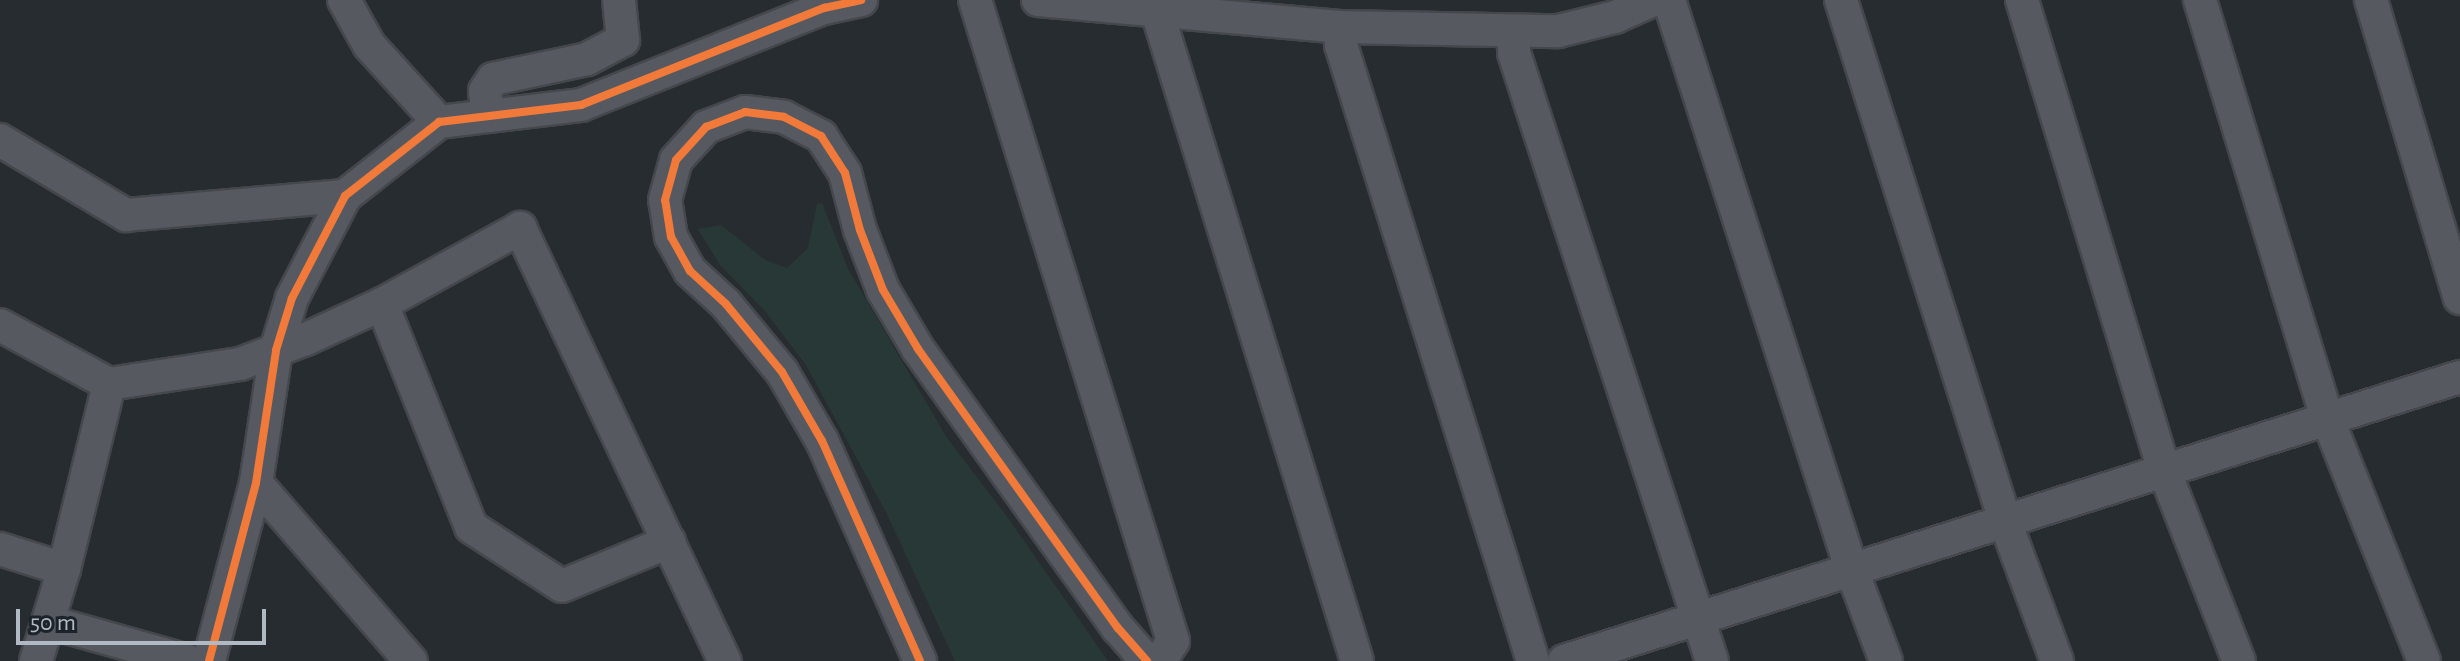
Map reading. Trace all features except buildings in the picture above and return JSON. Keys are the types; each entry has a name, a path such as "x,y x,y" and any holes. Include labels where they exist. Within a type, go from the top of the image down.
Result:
{"street":[{"path":"344,0 369,45 439,122"},
{"path":"488,116 485,91 493,79 587,59 623,40 619,0"},
{"path":"209,661 256,483 276,350 292,298 345,196 439,122 581,105 824,8 861,0"},
{"path":"975,0 1173,641 1160,661"},
{"path":"1038,0 1156,8 1340,27 1513,31 1558,31 1615,17 1653,0"},
{"path":"1669,0 1851,568 1886,661"},
{"path":"1841,0 2006,524 2057,661"},
{"path":"2022,0 2164,470 2239,661"},
{"path":"2200,0 2328,420 2424,661"},
{"path":"2371,0 2460,298"},
{"path":"1156,8 1357,661"},
{"path":"1340,27 1341,45 1533,661"},
{"path":"1513,31 1514,53 1712,661"},
{"path":"920,661 822,441 782,372 726,304 690,271 671,237 665,200 676,160 706,127 745,112 784,117 821,136 845,173 860,230 883,290 918,349 1118,628 1147,661"},
{"path":"0,140 126,215 345,196"},
{"path":"0,325 109,384 240,364 382,304 520,228 725,661"},
{"path":"382,304 471,527 562,586 669,542"},
{"path":"1564,661 1851,568 2006,524 2164,470 2460,377"},
{"path":"36,661 64,569 109,384"},
{"path":"256,483 411,661"},
{"path":"0,549 64,569"},
{"path":"49,622 188,661"}],"shaded area":[{"path":"822,203 848,269 947,438 1008,518 1108,661 955,661 886,512 806,365 765,311 720,265 698,229 721,225 765,260 787,268 808,248 817,204"}],"cycle path":[{"path":"209,661 256,483 276,350 292,298 345,196 439,122 581,105 824,8 861,0"},
{"path":"920,661 822,441 782,372 726,304 690,271 671,237 665,200 676,160 706,127 745,112 784,117 821,136 845,173 860,230 883,290 918,349 1118,628 1147,661"}]}
